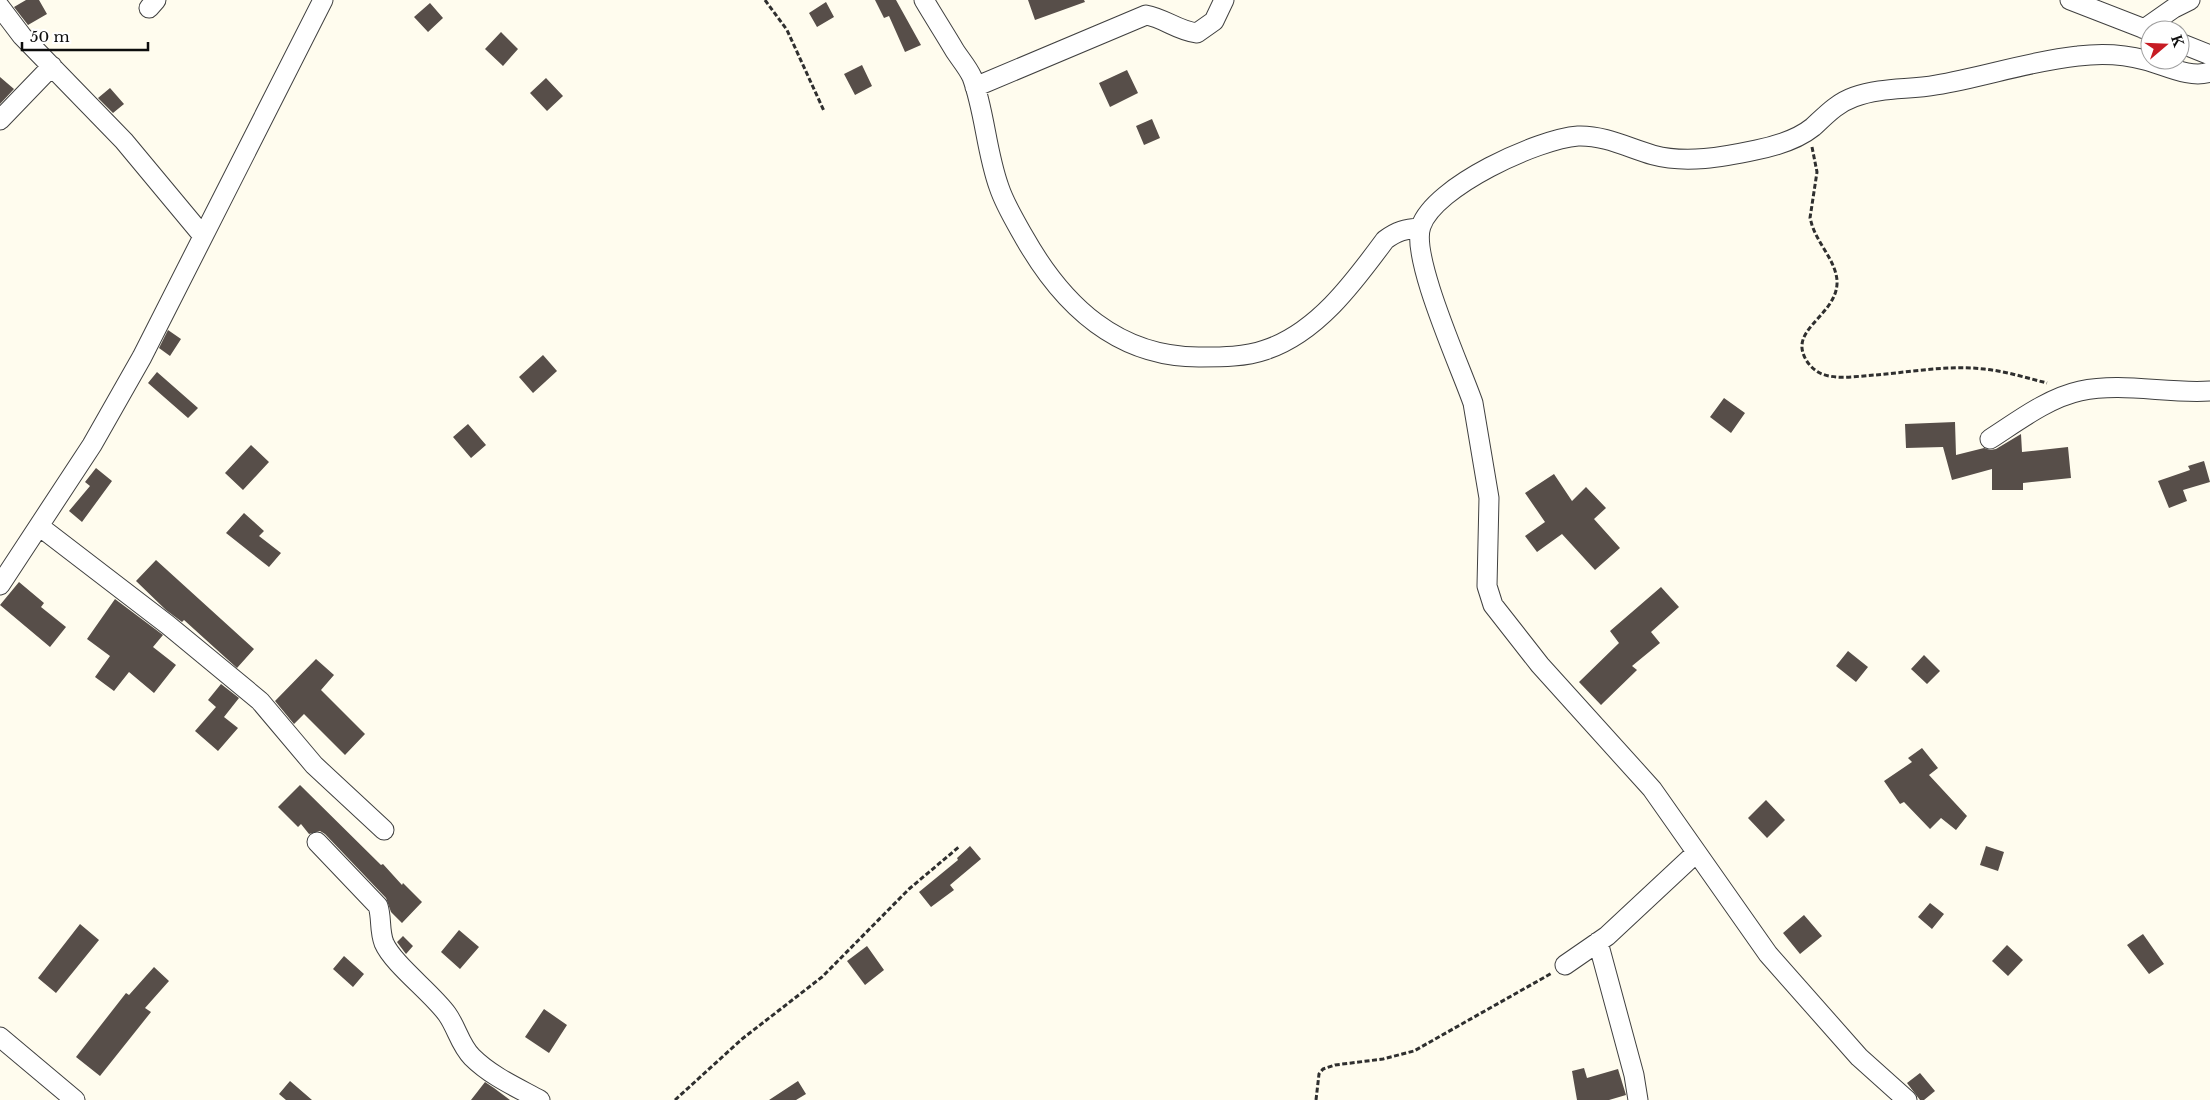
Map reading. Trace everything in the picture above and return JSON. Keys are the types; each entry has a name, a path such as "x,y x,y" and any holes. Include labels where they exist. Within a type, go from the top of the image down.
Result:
{"street":[{"path":"0,585 92,445 142,357 323,0"},
{"path":"924,0 971,74 999,187 1008,210 1050,278 1080,312 1104,330 1128,342 1156,351 1190,357 1222,357 1264,351 1304,331 1337,299 1386,240 1404,229 1420,228"},
{"path":"975,87 1146,15 1154,16 1185,32 1197,33 1214,21 1224,0"},
{"path":"2070,0 2105,7 2140,26"},
{"path":"2159,20 2174,8 2190,0"},
{"path":"0,7 22,36 124,142 203,236"},
{"path":"2190,47 2210,55"},
{"path":"1906,1100 1859,1057 1796,988 1768,954 1652,789 1540,665 1502,618 1489,597 1489,498 1478,425 1473,403 1418,244 1420,228 1432,207 1458,187 1504,160 1563,139 1593,137 1653,155 1684,160 1755,150 1782,143 1809,130 1830,110 1856,96 1885,90 1936,85 2025,64 2104,54 2125,56 2197,74 2210,72"},
{"path":"0,120 52,66"},
{"path":"1990,439 2044,405 2080,391 2130,388 2210,391"},
{"path":"39,526 168,625 260,701 314,765 384,830"},
{"path":"317,842 378,906 380,912 379,928 385,945 447,1014 463,1047 492,1074 540,1100"},
{"path":"1565,965 1598,942 1696,853"},
{"path":"1598,942 1634,1076 1638,1100"},
{"path":"0,1037 75,1100"}],"path":[{"path":"765,0 787,30 824,111"},
{"path":"1809,130 1817,172 1810,218 1835,270 1837,282 1830,306 1807,333 1802,343 1805,359 1814,370 1842,378 1950,368 1984,369 2051,384"},
{"path":"675,1100 742,1039 811,987 909,889 960,846"},
{"path":"1316,1100 1319,1074 1323,1069 1336,1065 1383,1059 1414,1051 1565,965"}],"building":[{"path":"26,0 39,0 47,14 28,25 14,7"},
{"path":"875,0 896,0 921,45 905,52 889,16 884,18"},
{"path":"1028,0 1084,0 1085,2 1035,20"},
{"path":"826,2 834,17 817,27 809,13"},
{"path":"430,3 443,18 428,32 414,17"},
{"path":"501,32 518,49 503,66 485,49"},
{"path":"862,65 872,86 855,95 844,74"},
{"path":"1127,70 1138,93 1110,107 1099,83"},
{"path":"0,77 14,89 0,104"},
{"path":"546,78 563,96 547,111 530,93"},
{"path":"110,88 124,104 113,113 98,98"},
{"path":"1152,119 1160,138 1144,145 1136,126"},
{"path":"168,330 181,339 170,356 159,348"},
{"path":"543,355 557,371 533,393 519,377"},
{"path":"157,372 198,408 188,418 148,383"},
{"path":"1724,398 1745,413 1731,433 1710,417"},
{"path":"1955,422 1956,455 1984,448 1996,449 2021,434 2022,452 2068,447 2071,478 2023,483 2023,490 1992,490 1992,469 1952,480 1943,447 1906,448 1905,424"},
{"path":"468,424 486,445 471,458 453,437"},
{"path":"251,445 269,462 243,490 225,473"},
{"path":"2204,461 2210,482 2183,490 2187,501 2169,508 2158,481 2190,470 2188,466"},
{"path":"96,468 112,481 82,522 69,511 90,486 85,482"},
{"path":"1554,474 1572,501 1586,487 1606,508 1594,519 1620,548 1595,570 1562,534 1537,552 1525,536 1545,522 1525,493"},
{"path":"244,513 264,531 259,536 281,553 269,567 226,533"},
{"path":"156,560 254,649 237,668 184,620 182,622 166,610 136,581"},
{"path":"19,582 44,603 41,607 66,627 50,647 0,605"},
{"path":"1661,587 1679,607 1651,632 1660,643 1632,666 1637,670 1601,705 1579,682 1619,643 1610,631"},
{"path":"115,599 163,635 153,647 176,665 154,693 129,672 114,691 95,677 110,656 87,639"},
{"path":"1848,651 1868,667 1856,682 1836,666"},
{"path":"1924,655 1940,671 1927,684 1911,669"},
{"path":"316,659 334,675 321,690 365,734 345,755 304,714 294,724 275,701"},
{"path":"221,684 239,698 224,717 238,728 218,751 195,731 216,707 208,700"},
{"path":"1922,748 1938,768 1929,775 1967,816 1956,830 1941,818 1930,829 1904,802 1900,804 1884,781 1912,762 1908,758"},
{"path":"300,785 381,865 383,864 402,885 403,883 422,902 402,923 391,912 386,898 325,834 320,831 309,834 301,824 298,827 278,807"},
{"path":"1766,800 1785,820 1767,838 1748,818"},
{"path":"970,846 981,859 950,885 954,890 931,907 919,892 958,860 957,858"},
{"path":"1986,846 2004,852 1998,871 1980,865"},
{"path":"1930,903 1944,914 1932,929 1918,917"},
{"path":"1804,915 1822,936 1800,954 1783,933"},
{"path":"80,924 99,940 56,993 38,978"},
{"path":"459,930 479,947 460,969 441,952"},
{"path":"2143,934 2164,964 2149,974 2127,945"},
{"path":"403,936 413,946 406,954 397,942"},
{"path":"2007,945 2023,960 2008,976 1992,961"},
{"path":"867,946 884,970 865,985 847,961"},
{"path":"344,956 364,974 353,987 333,969"},
{"path":"154,967 169,981 145,1008 151,1012 100,1076 76,1057 126,993 129,995"},
{"path":"544,1009 567,1025 549,1053 525,1037"},
{"path":"1584,1068 1587,1078 1618,1069 1626,1095 1609,1100 1577,1100 1572,1071"},
{"path":"1920,1073 1935,1091 1924,1100 1920,1100 1907,1083"},
{"path":"290,1081 312,1100 286,1100 279,1094"},
{"path":"798,1081 806,1094 796,1100 769,1100"},
{"path":"485,1082 494,1088 510,1100 471,1100"}]}
